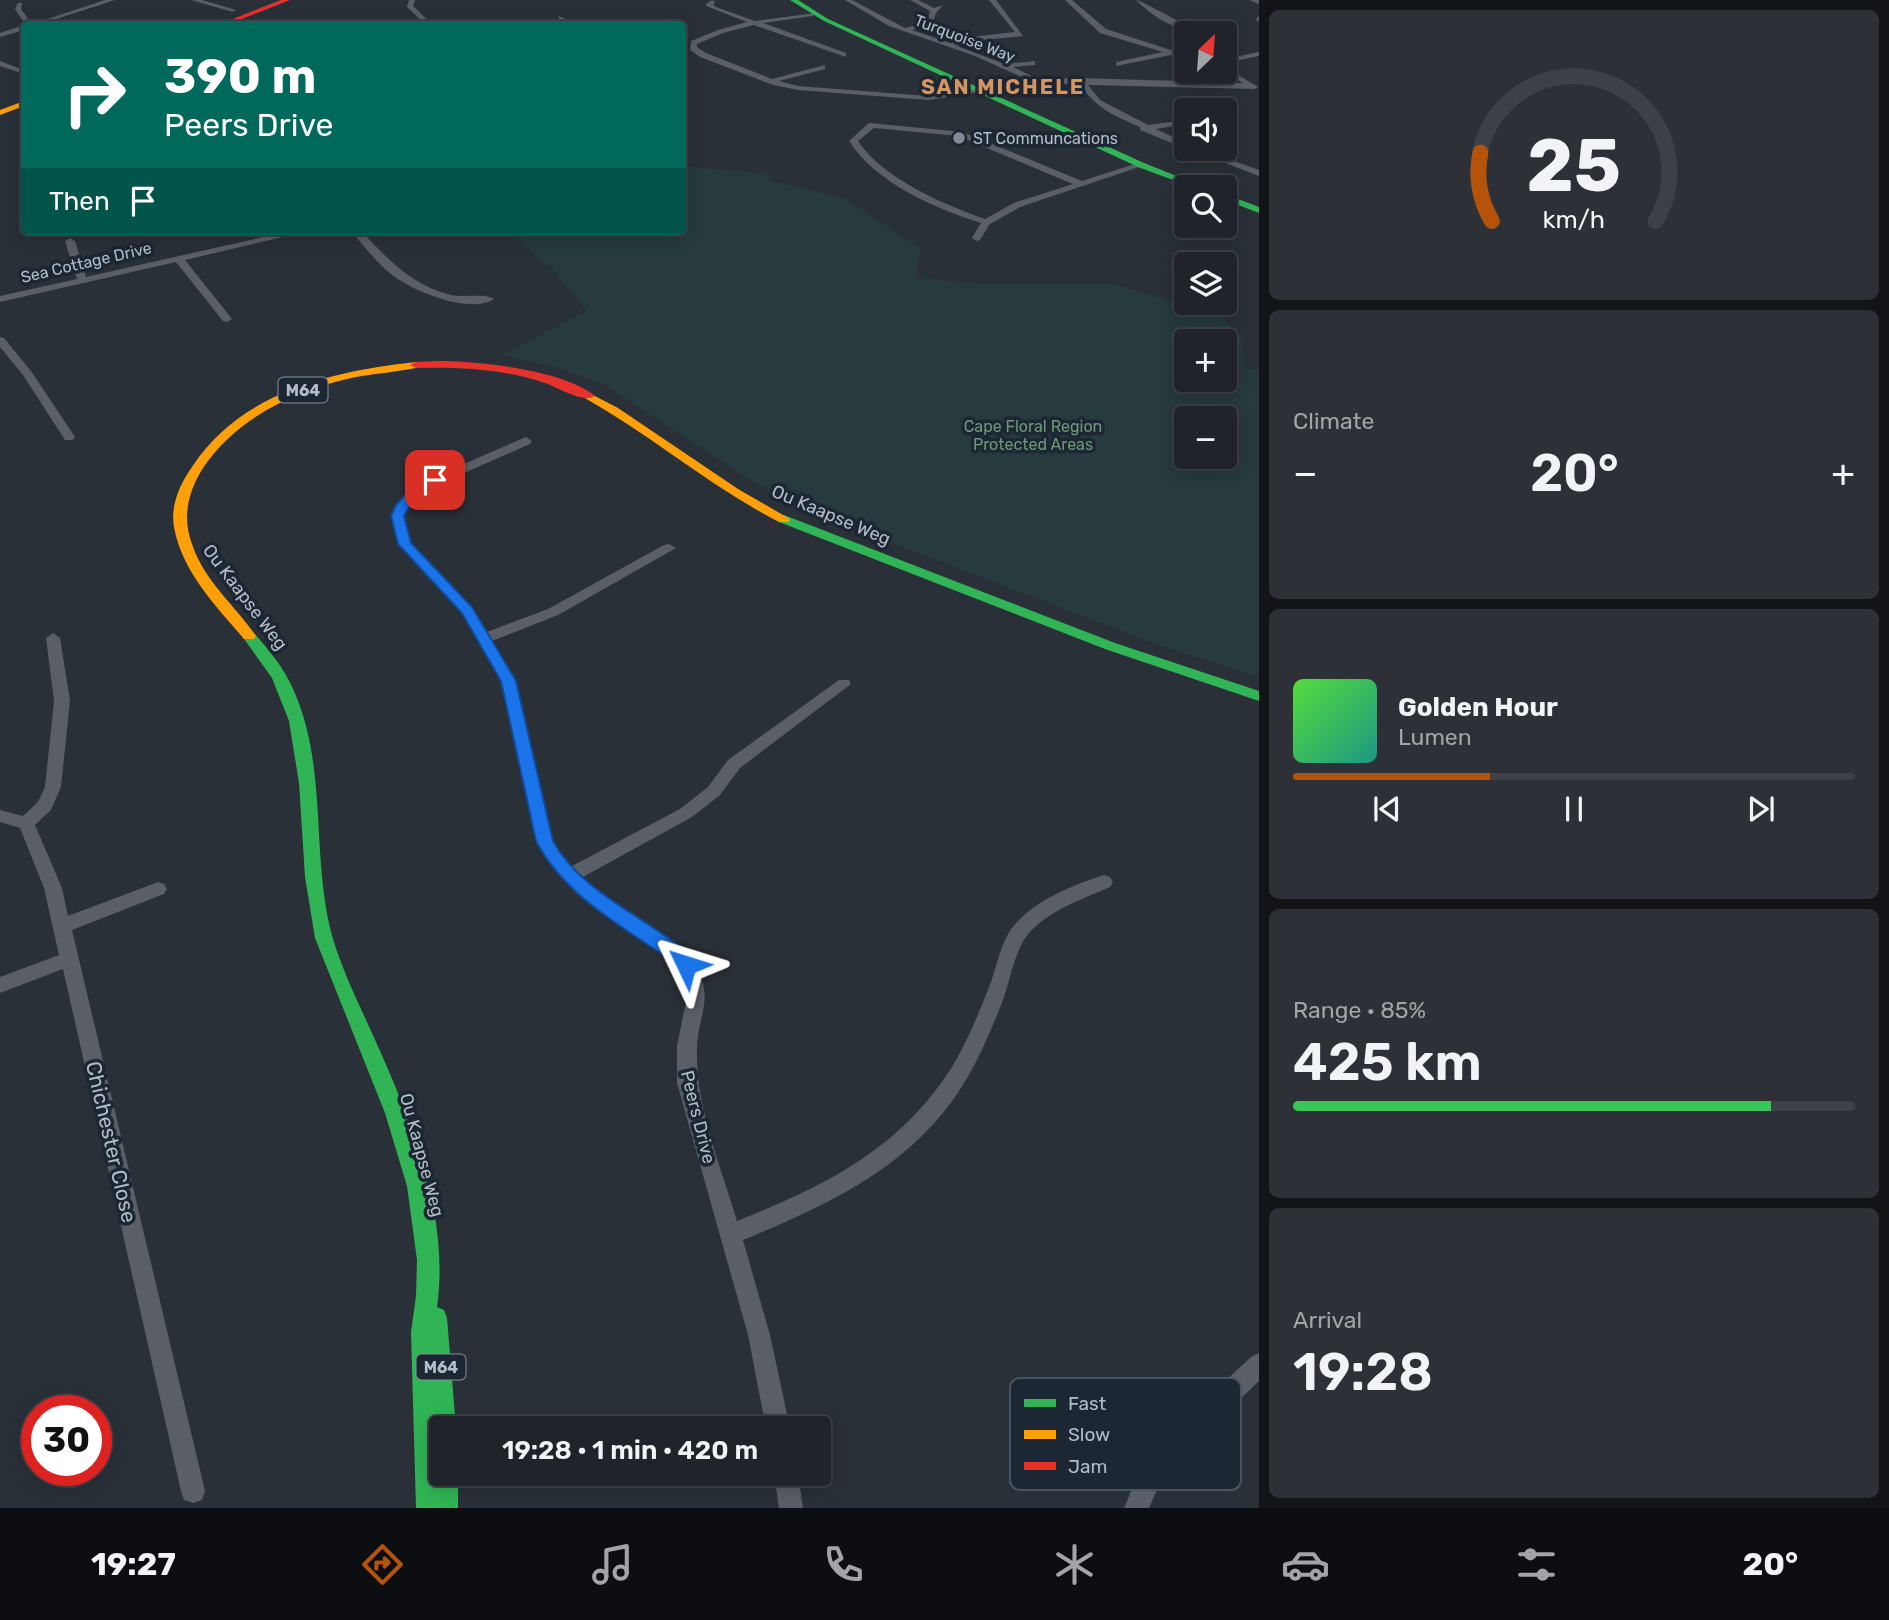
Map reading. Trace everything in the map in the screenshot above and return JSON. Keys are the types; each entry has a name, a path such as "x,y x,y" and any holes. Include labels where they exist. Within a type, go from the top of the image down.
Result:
{"main road":[{"path":"229,17 287,0"},
{"path":"793,0 813,14 1141,165 1174,177"},
{"path":"0,113 21,104"},
{"path":"1237,202 1259,210"},
{"name":"Ou Kaapse Weg","path":"443,1416 439,1331 430,1308 421,1220 408,1163 372,1054 321,929 315,898 298,725 290,700 267,657 194,566 183,540 180,514 191,477 208,452 235,426 291,394 335,379 381,369 461,363 544,376 592,396 776,516 1140,658 1259,696"},
{"name":"Ou Kaapse Weg","path":"428,1508 422,1332 430,1308"},
{"path":"446,1486 446,1508"}],"street":[{"path":"52,21 112,0"},
{"path":"194,0 229,17"},
{"path":"412,0 409,6 426,21"},
{"name":"Turquoise Way","path":"848,0 866,13 904,30 1036,81"},
{"path":"904,30 930,24 938,8 913,0"},
{"path":"948,46 971,39 1020,34 992,0"},
{"path":"1068,0 1103,31 1174,54"},
{"path":"1139,0 1153,13 1174,22"},
{"path":"1252,0 1259,2"},
{"path":"712,2 708,5 843,55"},
{"path":"20,4 18,9 24,21"},
{"path":"694,50 694,43 702,38 756,23 813,14"},
{"path":"0,36 21,28"},
{"path":"686,53 694,50 769,81 798,88 928,99 1036,81 1080,80 1255,88"},
{"path":"1119,64 1171,53"},
{"path":"1237,59 1259,54"},
{"path":"1002,66 1032,62"},
{"path":"0,63 21,71"},
{"path":"769,81 822,67"},
{"path":"1237,77 1255,88"},
{"path":"1080,80 1097,102 1143,128 1174,141"},
{"path":"1143,128 1174,124"},
{"path":"986,222 957,212 880,171 853,141 872,125 954,133 1081,184"},
{"path":"1226,161 1259,173"},
{"path":"977,238 986,222 1024,202 1141,165"},
{"path":"225,235 229,247"},
{"name":"Sea Cottage Drive","path":"0,299 284,235"},
{"path":"360,235 401,275 459,300 475,302 489,299"},
{"path":"70,241 82,279"},
{"path":"178,258 227,319"},
{"path":"0,340 27,373 69,436"},
{"name":"Peers Drive","path":"526,442 419,488 410,495 398,516 405,544 447,587 485,638 508,681 544,841 569,876 612,911 675,953 693,979 696,1002 687,1046 687,1083 759,1335 776,1416"},
{"path":"485,638 553,612 669,548"},
{"path":"0,816 26,823 45,806 53,787 62,701 53,638"},
{"path":"569,876 686,813 713,791 734,764 844,684"},
{"name":"Chichester Close","path":"26,823 53,888 193,1491"},
{"path":"730,1234 785,1213 859,1175 895,1150 921,1127 966,1062 1017,935 1038,913 1104,882"},
{"path":"61,926 158,889"},
{"path":"0,985 69,959"},
{"path":"1241,1382 1259,1365"},
{"path":"788,1486 791,1508"},
{"path":"1136,1508 1141,1490"}],"green space":[{"name":"Cape Floral Region Protected Areas","path":"686,166 770,174 771,181 844,198 921,249 916,277 979,284 1113,284 1174,302 1174,315 1221,315 1233,329 1174,329 1174,392 1237,392 1237,333 1243,340 1245,367 1259,371 1259,677 1153,643 801,508 744,476 605,385 556,367 501,355 587,311 552,268 511,235 686,235"}],"traffic: fast":[{"path":"793,0 826,20 1141,165 1174,177"},
{"path":"1237,202 1259,210"},
{"path":"784,519 1110,646 1259,696"},
{"path":"249,636 279,677 297,721 304,752 317,908 324,938 395,1113 417,1186 428,1260 428,1296 422,1332 428,1508"},
{"path":"436,1318 443,1416"},
{"path":"446,1486 446,1508"}],"traffic: slow":[{"path":"0,113 21,104"},
{"path":"249,636 208,586 185,544 180,509 191,477 209,450 231,428 258,409 288,394 353,374 416,365"},
{"path":"589,396 639,425 734,491 784,519"}],"traffic: jam":[{"path":"232,21 287,0"},
{"path":"416,365 461,364 505,369 547,380 589,396"}],"place":[{"name":"ST Communcations","path":"959,138"}],"district":[{"name":"SAN MICHELE","path":"1003,87"}],"route":[{"path":"435,480 410,495 403,505 398,516 405,544 419,556 467,611 495,653 508,681 517,712 544,841 554,859 588,893 675,953 686,965"}]}
